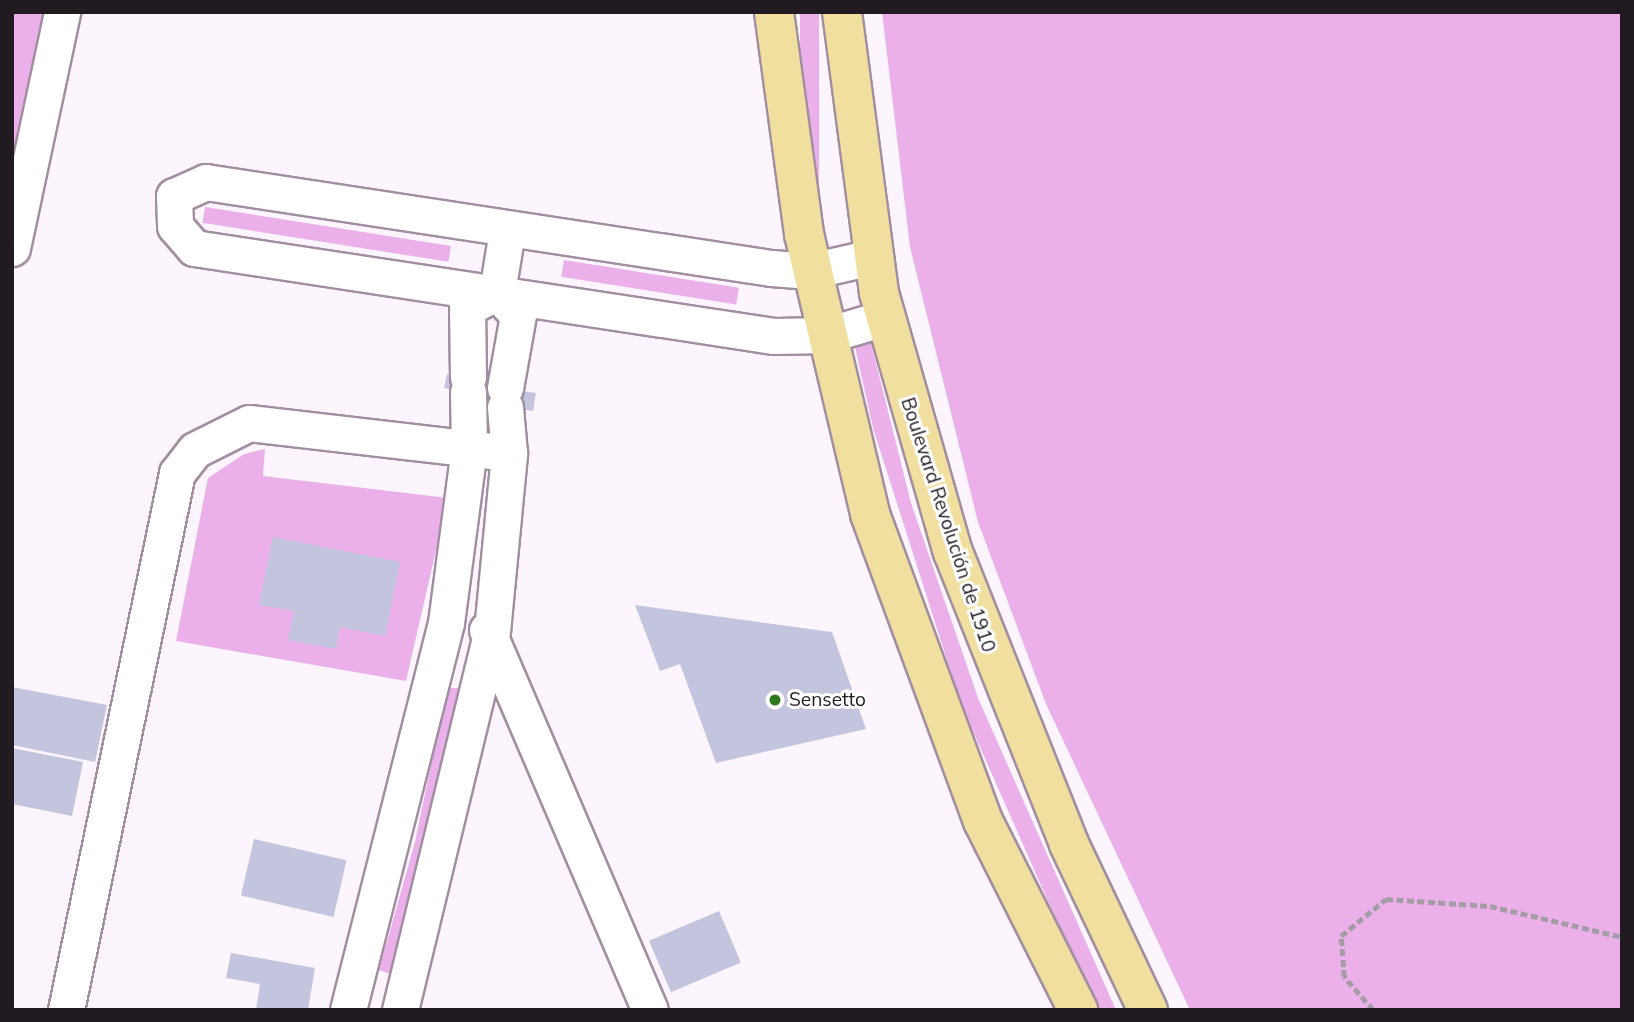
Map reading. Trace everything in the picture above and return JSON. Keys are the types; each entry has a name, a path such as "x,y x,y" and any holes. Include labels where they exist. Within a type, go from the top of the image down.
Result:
{"main road":[{"path":"774,12 811,271 870,514 915,650 983,821 1078,1010"},
{"name":"Boulevard Revolución de 1910","path":"842,12 872,257 884,318 985,647 1148,1010"}],"street":[{"path":"12,248 62,12"},
{"path":"872,257 811,271 508,230 206,182 174,196 175,226 194,248 774,336 827,335 884,318"},
{"path":"497,292 508,230"},
{"path":"357,1008 446,623 469,449 467,308 497,292"},
{"path":"400,1010 492,631 509,453 505,397 518,315 497,292"},
{"path":"66,1010 177,474 218,433 249,422 509,453"},
{"path":"446,623 492,631"},
{"path":"492,631 650,1010"}],"path":[{"path":"1373,1010 1344,977 1341,936 1386,899 1490,906 1622,937"}],"shaded area":[{"path":"12,12 45,12 12,184"},
{"path":"800,12 819,12 819,203 800,203"},
{"path":"882,12 1622,12 1622,1010 1190,1010 1046,704 978,522 910,247"},
{"path":"205,207 451,246 448,262 202,223"},
{"path":"564,260 739,288 736,304 561,277"},
{"path":"869,335 911,503 978,698 1116,1010 1096,1010 961,704 873,428 853,338"},
{"path":"265,449 263,476 448,498 406,681 176,641 208,478 244,454"},
{"path":"447,688 459,688 427,845 390,974 379,970 415,842"}],"building":[{"path":"481,368 499,371 497,387 536,393 533,411 476,402 477,394 444,388 447,374 479,379"},
{"path":"273,537 400,562 385,636 340,627 336,649 288,640 294,611 259,605"},
{"name":"Sensetto","path":"635,605 832,632 866,729 716,763 680,664 660,671"},
{"path":"12,687 107,705 95,762 12,745"},
{"path":"12,748 83,762 72,816 12,804"},
{"path":"254,839 347,860 334,917 241,896"},
{"path":"719,911 741,963 671,992 649,941"},
{"path":"231,953 315,968 308,1010 256,1010 260,984 226,978"}],"place":[{"name":"Sensetto","path":"775,700"}]}
